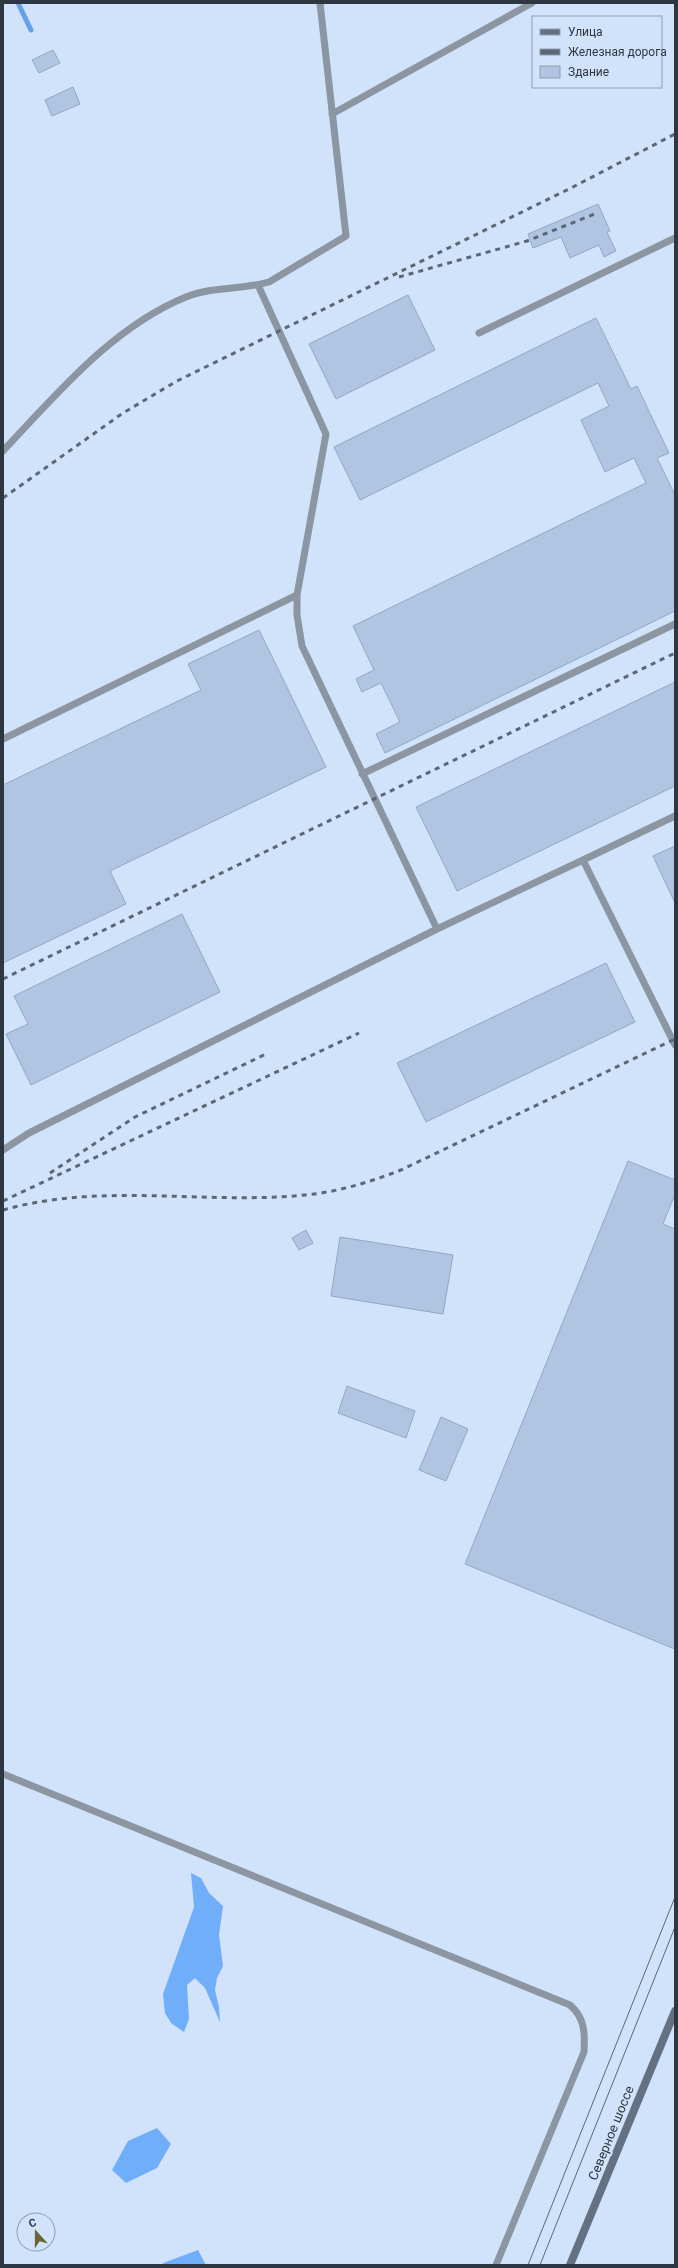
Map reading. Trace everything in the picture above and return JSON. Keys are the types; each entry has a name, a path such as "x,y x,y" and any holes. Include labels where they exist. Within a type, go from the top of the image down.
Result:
{"main road":[{"name":"Северное шоссе","path":"570,2265 675,2011"}],"lane":[{"path":"3,451 82,368 111,343 164,308 208,290 258,285 280,277 346,236 320,3"},
{"path":"332,114 532,3"},
{"path":"479,333 675,238"},
{"path":"258,285 326,434 297,595 297,614 302,646 437,928"},
{"path":"3,739 297,595"},
{"path":"362,774 675,624"},
{"path":"3,1150 29,1133 437,928 675,816"},
{"path":"583,860 675,1045"},
{"path":"3,1774 570,2005 579,2013 585,2033 584,2052 496,2265"}],"shaded area":[{"path":"191,1873 201,1878 209,1893 223,1906 219,1935 223,1966 217,1978 215,1990 219,2007 220,2022 205,1988 195,1978 187,1985 189,2019 184,2032 171,2023 165,2013 163,1994 194,1907"},
{"path":"157,2128 171,2144 157,2168 126,2183 112,2170 128,2141"},
{"path":"198,2250 206,2265 163,2265 163,2263"}],"building":[{"path":"53,50 60,63 39,73 32,60"},
{"path":"73,87 80,104 52,116 45,100"},
{"path":"598,204 610,231 607,232 616,251 604,257 599,245 570,258 561,237 533,248 528,234"},
{"path":"408,295 435,350 336,399 309,344"},
{"path":"596,318 631,389 637,386 669,453 657,458 675,495 675,611 385,753 376,734 400,722 381,683 362,692 356,679 374,670 353,626 646,483 634,458 605,472 581,420 609,406 598,383 360,500 334,447"},
{"path":"259,630 326,767 110,871 126,904 3,963 3,785 201,690 188,664"},
{"path":"675,682 675,786 457,891 416,807"},
{"path":"675,846 675,903 653,856"},
{"path":"182,914 220,992 31,1085 6,1034 28,1024 14,996"},
{"path":"606,963 635,1022 426,1122 397,1063"},
{"path":"628,1161 675,1180 675,1194 663,1224 675,1229 675,1649 465,1564"},
{"path":"306,1230 313,1243 299,1250 292,1238"},
{"path":"340,1237 453,1255 443,1314 331,1296"},
{"path":"347,1386 415,1411 406,1438 338,1413"},
{"path":"441,1417 468,1429 446,1481 419,1470"}],"waterway":[{"path":"18,3 31,30"}],"tram line":[{"path":"528,2265 675,1897"},
{"path":"540,2265 675,1927"}],"railway":[{"path":"3,498 123,413 177,381 571,188 675,134"},
{"path":"399,277 527,241 597,213"},
{"path":"3,979 675,653"},
{"path":"3,1201 359,1033"},
{"path":"3,1210 40,1202 78,1197 267,1197 317,1194 354,1186 401,1170 675,1039"},
{"path":"50,1173 135,1117 266,1054"}]}
